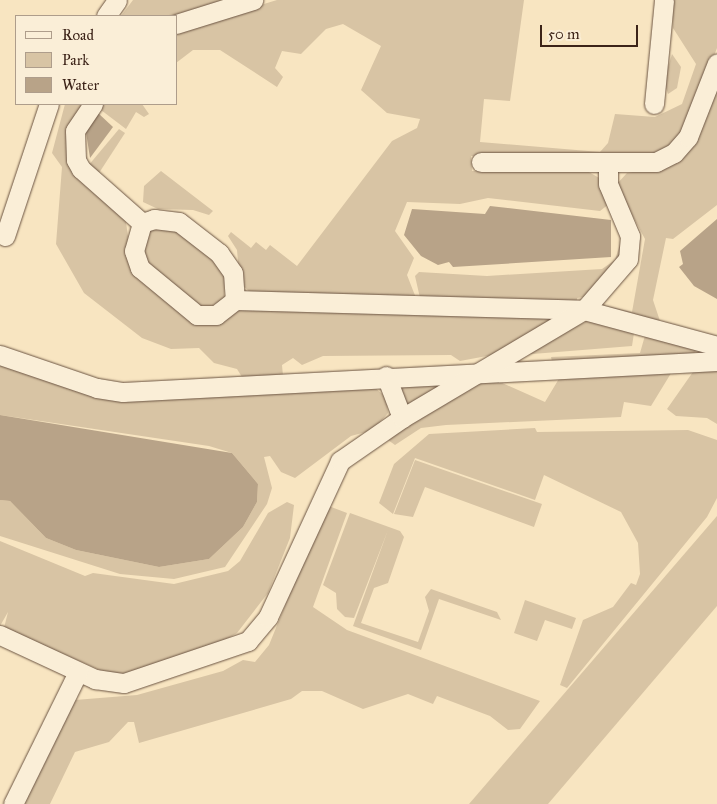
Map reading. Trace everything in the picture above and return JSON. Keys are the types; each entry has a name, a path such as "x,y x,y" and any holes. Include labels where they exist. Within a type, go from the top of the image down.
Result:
{"street":[{"path":"107,15 117,0"},
{"path":"178,23 253,0"},
{"path":"654,104 664,0"},
{"path":"481,162 608,166 656,162 674,152 688,137 717,63"},
{"path":"6,236 49,105"},
{"path":"92,105 76,131 76,160 81,170 142,223"},
{"path":"0,635 78,672 103,681 132,682 248,641 268,617 340,461 402,418 488,370 584,310 628,259 630,236 608,184 608,166"},
{"path":"142,223 154,219 179,222 213,248 230,266 235,300"},
{"path":"142,223 134,251 140,268 189,311 216,315 235,300 584,310 717,346"},
{"path":"0,355 91,386 123,392 488,370 717,361"},
{"path":"386,376 402,418"},
{"path":"13,804 78,672"}],"green space":[{"path":"133,0 239,0 178,15 122,15"},
{"path":"277,0 524,0 510,101 484,99 480,142 600,152 608,143 615,114 655,117 682,104 696,64 673,28 672,0 717,0 717,48 685,129 667,150 654,157 471,156 472,171 587,171 601,179 609,204 600,211 488,198 460,204 407,202 395,231 414,258 407,275 416,298 250,292 240,283 237,250 228,236 231,232 251,248 256,242 266,250 270,245 297,266 392,141 417,128 420,119 387,113 361,90 381,46 343,24 326,29 301,54 282,51 275,68 283,77 277,87 220,50 193,50 178,61 178,30"},
{"path":"672,54 681,67 677,88 668,94 664,81"},
{"path":"717,80 717,205 673,239 666,238 653,300 660,321 604,309 602,305 632,312 645,239 616,185 627,173 661,167"},
{"path":"65,105 84,105 69,136 125,216 133,269 193,322 208,324 236,309 554,317 503,353 460,361 451,355 323,356 302,365 293,358 282,365 283,376 242,377 237,369 214,363 199,348 171,349 142,338 84,293 56,244 62,167 52,153"},
{"path":"99,105 143,105 149,114 144,117 136,112 126,129 97,107"},
{"path":"119,129 125,133 99,173 88,166"},
{"path":"161,171 213,211 209,215 193,210 158,209 143,202 144,186"},
{"path":"172,226 217,258 225,275 224,300 202,310 147,267 140,242 142,236 152,227"},
{"path":"621,241 626,248 591,296 577,298 577,305 420,298 415,276 419,272 487,276 602,269 615,260"},
{"path":"589,320 634,333 632,346 520,355"},
{"path":"646,332 700,347 694,353 552,362 551,357 640,353"},
{"path":"0,362 119,399 369,383 386,397 388,413 373,430 351,436 295,478 281,472 270,456 264,457 272,488 267,504 225,567 174,579 120,574 0,536 0,500 10,501 46,538 76,550 159,567 209,559 243,527 257,502 258,484 232,453 209,446 0,415"},
{"path":"695,369 717,370 717,424 707,418 676,416 667,409"},
{"path":"673,370 651,406 624,402 621,417 446,425 421,428 395,445 388,440 460,390 491,378 545,402 560,377"},
{"path":"454,377 405,407 398,392 401,380"},
{"path":"535,428 537,432 688,430 717,440 717,498 707,517 567,688 560,685 583,620 613,607 631,583 636,585 640,574 638,543 621,512 544,475 535,500 415,458 393,514 379,503 394,464 429,434"},
{"path":"415,460 542,504 534,527 425,487 413,517 394,514"},
{"path":"287,502 294,505 290,538 268,593 237,633 213,647 137,673 109,674 4,628 8,612 0,626 0,541 85,576 93,573 174,584 228,571 240,561 268,513"},
{"path":"326,505 347,513 313,607 347,630 540,701 520,729 508,730 490,716 437,696 433,704 408,694 363,709 322,691 302,691 291,699 139,743 134,722 128,722 109,742 75,752 50,804 22,804 75,700 137,695 223,671 243,660 255,662 269,645"},
{"path":"350,513 400,531 404,537 388,583 374,588 361,623 418,642 429,611 425,597 431,589 497,612 501,620 439,599 421,650 353,626 388,530 354,618 345,617 337,609 336,593 323,585"},
{"path":"717,516 717,606 548,804 469,804"},
{"path":"525,600 576,618 572,629 545,620 537,641 514,633"}],"water":[{"path":"98,113 113,127 90,158 86,132"},
{"path":"490,206 611,220 611,257 453,267 449,262 438,265 421,256 404,235 412,209 485,214"},
{"path":"717,219 717,299 694,286 679,267 683,264 680,251"},
{"path":"0,415 232,453 258,484 257,502 243,527 209,559 159,567 76,550 46,538 10,501 0,500"}]}
